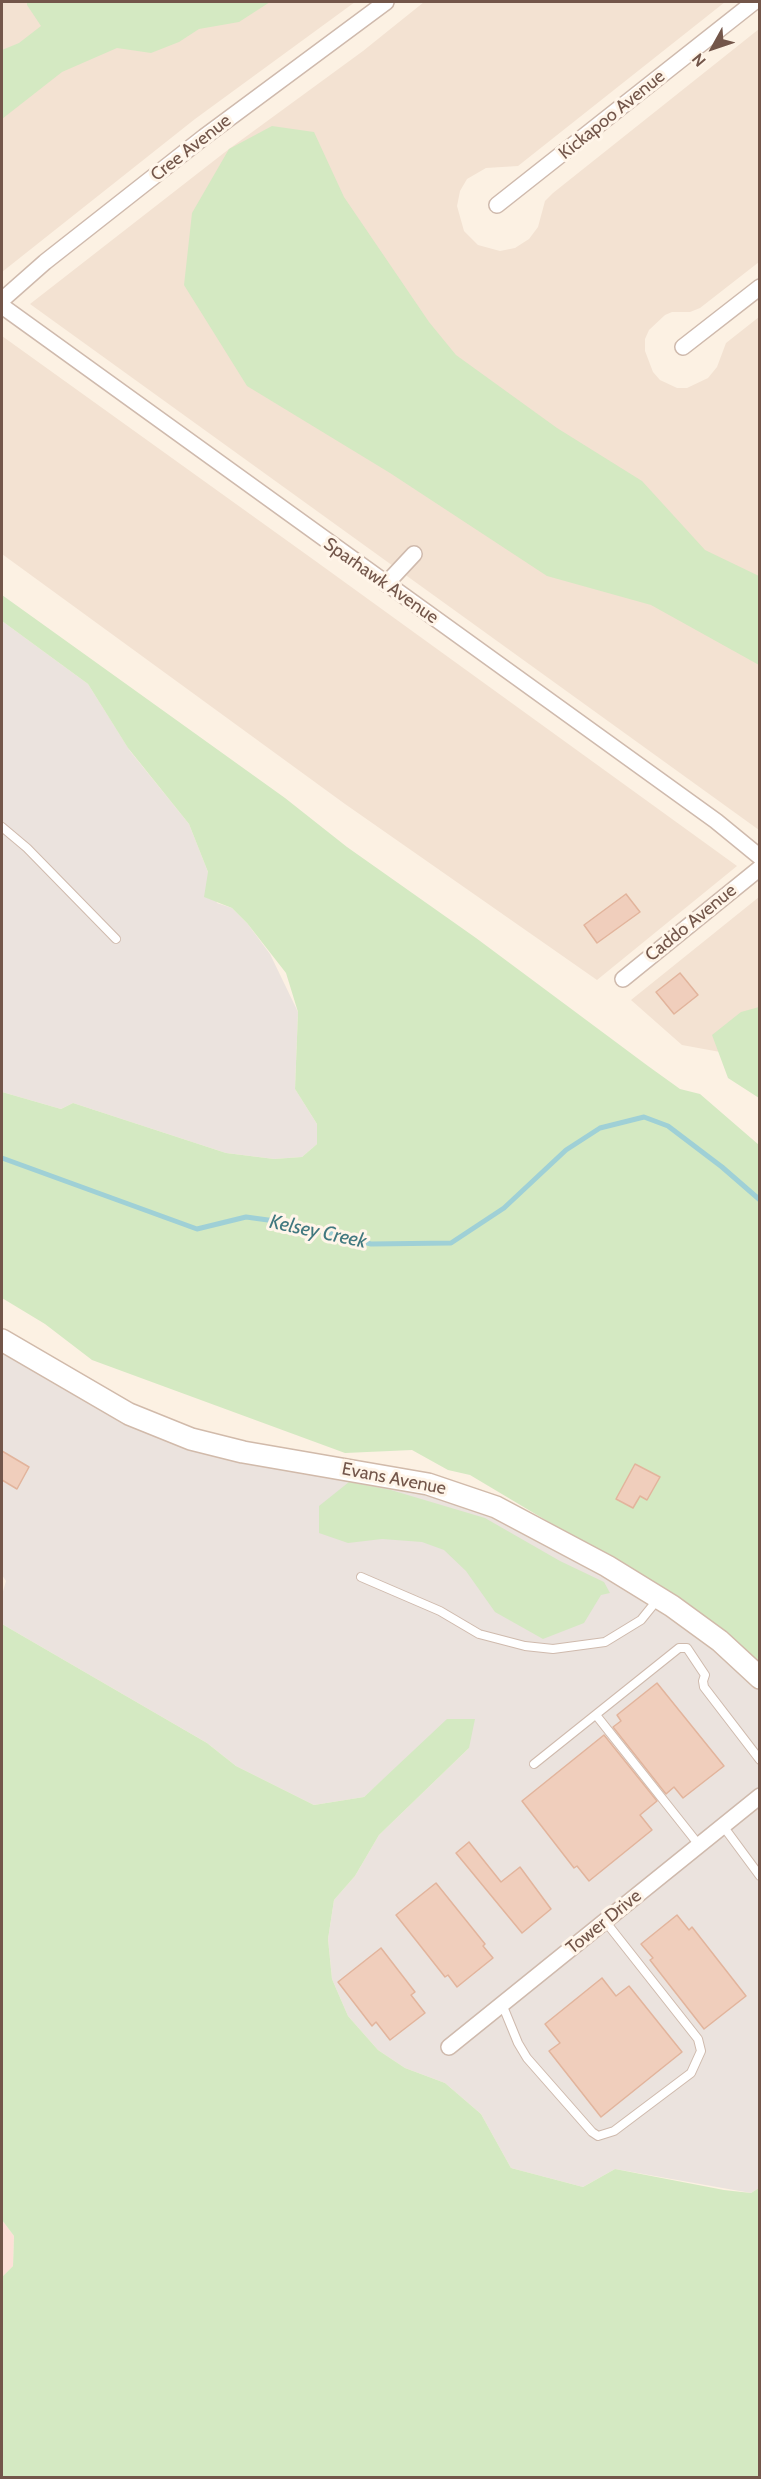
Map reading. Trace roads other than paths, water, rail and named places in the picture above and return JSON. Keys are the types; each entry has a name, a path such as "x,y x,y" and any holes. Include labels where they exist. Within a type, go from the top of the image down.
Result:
{"street":[{"name":"Cree Avenue","path":"2,300 45,262 204,137 386,2"},
{"name":"Kickapoo Avenue","path":"497,205 754,2"},
{"path":"683,347 759,286"},
{"name":"Sparhawk Avenue","path":"2,306 716,821 759,857"},
{"path":"387,584 414,554"},
{"name":"Caddo Avenue","path":"623,979 759,868"},
{"name":"Evans Avenue","path":"2,1340 129,1414 190,1439 243,1452 428,1484 465,1495 538,1528 659,1598 720,1641 759,1678"},
{"name":"Tower Drive","path":"449,2047 759,1796"}],"lane":[{"path":"2,827 27,848 116,939"},
{"path":"361,1576 441,1611 479,1634 525,1646 554,1649 605,1642 640,1620 659,1598"},
{"path":"534,1764 679,1648 687,1648 705,1675 704,1687 759,1760"},
{"path":"596,1715 699,1845"},
{"path":"723,1826 759,1876"},
{"path":"502,2004 518,2043 527,2058 598,2136 614,2131 691,2073 701,2051 698,2039 605,1921"}],"waterway":[{"name":"Kelsey Creek","path":"2,1158 197,1229 246,1217 290,1223 371,1244 451,1243 504,1208 566,1150 600,1128 644,1117 668,1126 722,1167 760,1200"}]}
